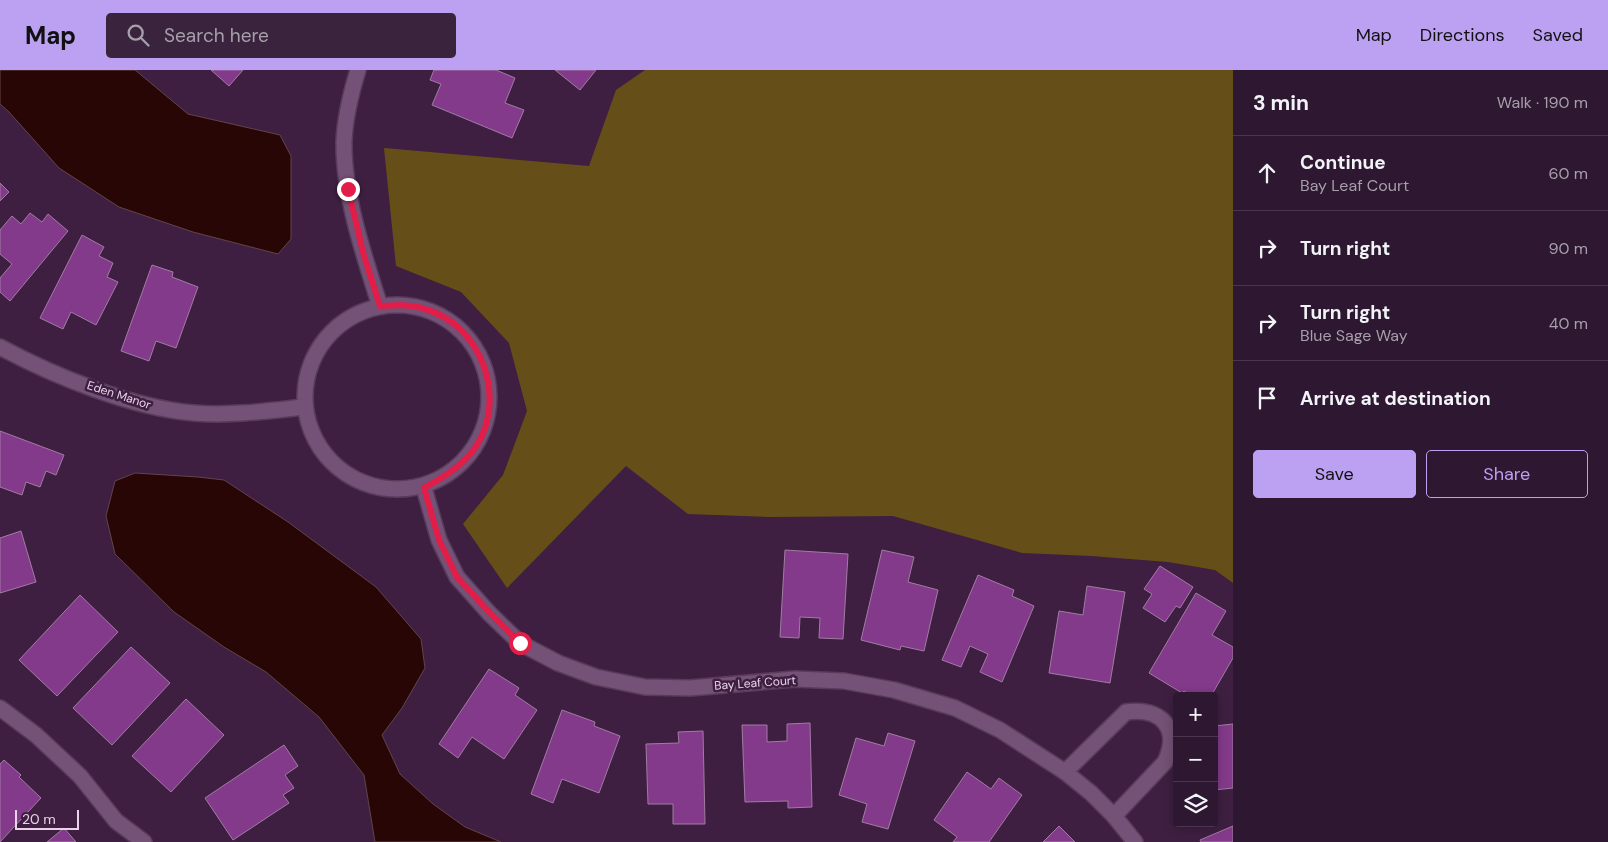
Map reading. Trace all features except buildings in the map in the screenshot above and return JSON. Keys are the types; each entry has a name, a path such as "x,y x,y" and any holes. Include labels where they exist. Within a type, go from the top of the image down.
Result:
{"street":[{"path":"358,70 350,94 344,142 348,189 364,256 380,306"},
{"path":"402,304 426,309 448,320 467,336 479,354 488,377 490,402 487,421 477,445 463,463 424,488 393,489 373,486 354,478 337,466 320,449 310,431 304,407 313,358 325,339 345,320 380,306 402,304"},
{"name":"Eden Manor","path":"0,347 30,363 142,404 193,413 236,414 304,407"},
{"name":"Bay Leaf Court","path":"424,488 439,540 457,577 520,643 558,663 596,677 645,687 690,688 795,679 844,681 894,690 955,708 1000,730 1066,772 1114,816 1135,842"},
{"path":"0,708 36,735 80,776 116,821 144,842"},
{"path":"1066,772 1126,712 1139,710 1160,717 1168,727 1171,739 1170,752 1166,762 1114,816"}],"shaded area":[{"path":"0,70 135,70 188,114 280,135 291,156 291,239 278,254 193,232 119,207 59,168 0,104"},
{"path":"645,70 1233,70 1233,583 1215,570 1168,562 1022,553 893,516 768,517 688,514 626,466 507,588 463,524 503,475 527,411 509,343 461,292 396,266 384,148 589,166 616,90"},
{"path":"135,473 224,480 288,522 376,587 421,639 425,668 402,708 382,735 400,774 433,804 465,827 501,842 375,842 364,775 319,717 266,672 224,647 174,612 115,554 106,516 115,481"}],"route":[{"path":"348,189 364,256 380,306 402,304 426,309 448,320 467,336 479,354 488,377 490,402 487,421 477,445 463,463 424,488 439,540 457,577 520,643"}]}
